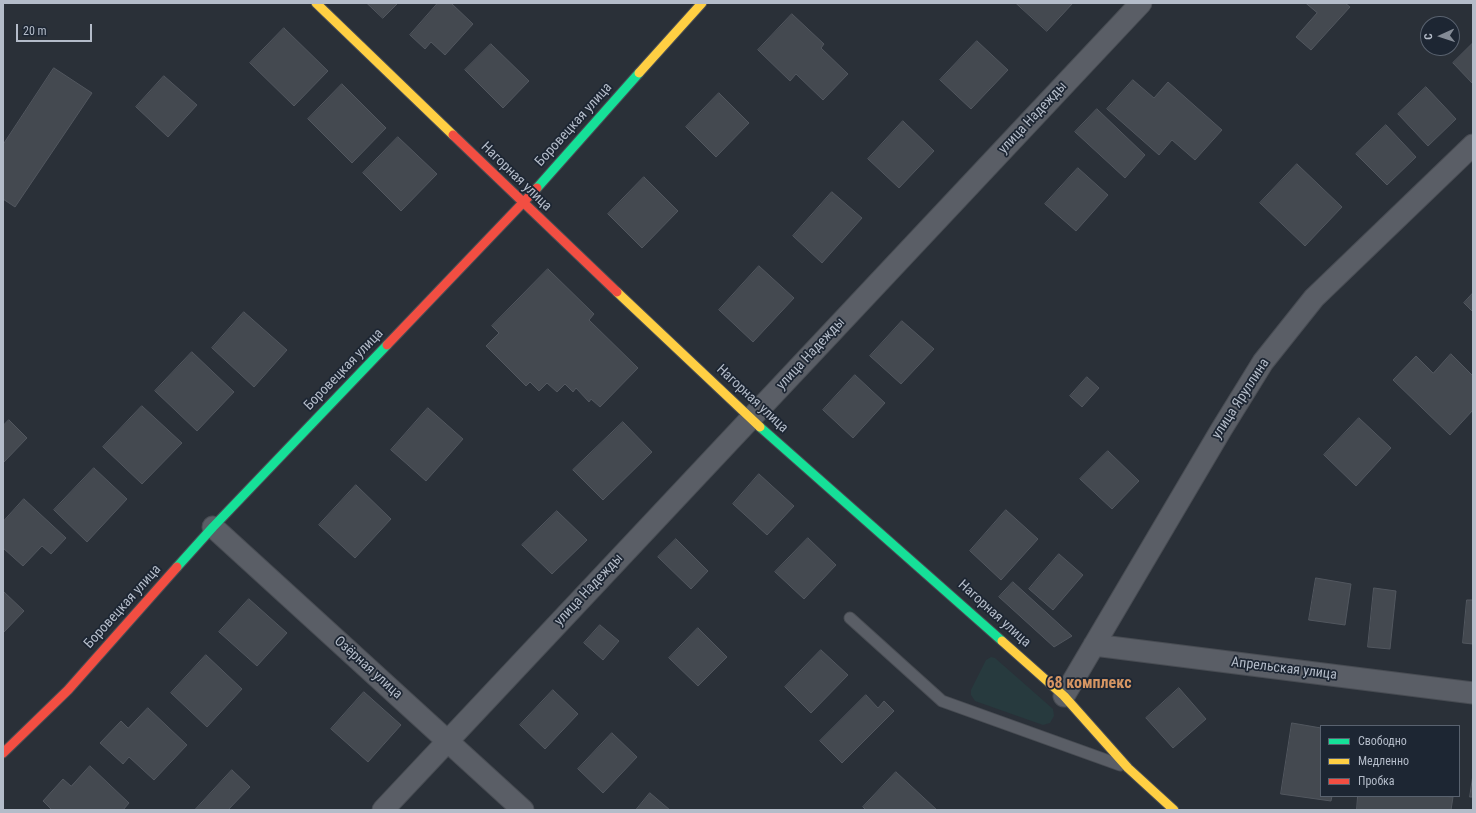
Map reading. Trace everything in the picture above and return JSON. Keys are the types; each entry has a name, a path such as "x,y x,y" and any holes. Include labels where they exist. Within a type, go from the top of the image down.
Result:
{"street":[{"name":"Нагорная улица","path":"316,3 523,203 751,419 1064,696 1128,768 1174,810"},
{"name":"Боровецкая улица","path":"3,753 68,690 213,527 523,203 702,3"},
{"name":"улица Надежды","path":"383,810 1141,3"},
{"name":"улица Яруллина","path":"1064,696 1221,430 1263,362 1314,298 1473,145"},
{"name":"Озёрная улица","path":"213,527 523,810"},
{"name":"Апрельская улица","path":"1094,645 1473,693"}],"lane":[{"path":"850,618 942,701 1128,768"}],"green space":[{"path":"991,657 995,658 1053,709 1054,716 1050,723 1043,725 975,701 971,695 971,690 986,660"}],"building":[{"path":"367,3 398,3 383,18"},
{"path":"438,3 451,3 473,24 445,55 431,42 425,49 410,35"},
{"path":"1016,3 1073,3 1047,31"},
{"path":"1306,3 1345,3 1350,7 1311,50 1296,37 1317,13"},
{"path":"792,14 824,44 821,48 848,74 823,100 796,74 790,81 758,50"},
{"path":"284,28 328,71 294,106 250,63"},
{"path":"977,41 1008,70 971,109 940,80"},
{"path":"1473,43 1473,84 1453,63"},
{"path":"491,44 529,81 503,108 465,70"},
{"path":"54,68 92,93 15,207 3,199 3,145"},
{"path":"164,76 197,105 168,137 136,107"},
{"path":"1133,80 1154,98 1168,82 1222,130 1195,160 1172,140 1159,155 1107,109"},
{"path":"342,84 386,128 352,163 308,119"},
{"path":"1426,87 1456,119 1428,146 1398,114"},
{"path":"719,93 749,123 716,157 686,127"},
{"path":"1097,109 1145,155 1125,178 1075,132"},
{"path":"903,121 934,151 899,188 868,159"},
{"path":"1386,125 1416,157 1387,185 1356,154"},
{"path":"398,137 437,174 401,211 363,173"},
{"path":"1297,164 1342,207 1305,246 1260,203"},
{"path":"1078,168 1108,195 1076,231 1045,204"},
{"path":"644,177 678,211 642,248 608,214"},
{"path":"832,192 862,218 822,263 793,236"},
{"path":"759,266 794,298 753,342 719,310"},
{"path":"548,269 594,314 589,320 638,368 600,407 591,399 589,402 576,388 573,392 565,384 557,392 547,383 539,391 530,382 526,386 486,346 499,333 492,326"},
{"path":"1473,293 1473,312 1464,303"},
{"path":"244,312 287,350 254,387 212,348"},
{"path":"902,321 934,349 901,384 870,356"},
{"path":"192,352 234,392 197,431 155,391"},
{"path":"1451,354 1473,376 1473,410 1450,435 1393,380 1416,356 1433,373"},
{"path":"855,375 885,403 853,438 823,410"},
{"path":"1087,377 1099,388 1082,407 1070,396"},
{"path":"142,406 182,443 142,484 103,447"},
{"path":"428,408 463,439 426,481 391,450"},
{"path":"1359,418 1391,448 1356,486 1324,455"},
{"path":"9,420 27,438 3,463 3,426"},
{"path":"623,422 652,452 603,500 573,470"},
{"path":"1108,451 1139,481 1112,509 1080,479"},
{"path":"94,468 127,499 87,542 54,510"},
{"path":"759,474 794,506 767,535 733,504"},
{"path":"356,485 391,519 355,558 319,525"},
{"path":"24,499 66,538 51,554 42,546 23,566 3,548 3,522"},
{"path":"1006,510 1038,539 1001,580 970,551"},
{"path":"557,511 587,540 552,574 522,545"},
{"path":"808,538 836,565 804,599 775,572"},
{"path":"676,539 708,571 691,589 658,557"},
{"path":"1059,554 1083,575 1053,610 1029,589"},
{"path":"1316,578 1351,584 1345,625 1309,620"},
{"path":"1013,582 1072,636 1054,647 999,597"},
{"path":"1374,588 1396,591 1390,649 1368,647"},
{"path":"3,591 24,611 3,633"},
{"path":"249,599 287,633 257,666 219,632"},
{"path":"1467,600 1473,600 1473,644 1463,643"},
{"path":"600,625 619,641 603,660 584,643"},
{"path":"698,628 727,657 698,686 669,658"},
{"path":"821,650 848,675 811,713 785,687"},
{"path":"206,655 242,689 207,727 171,693"},
{"path":"1179,688 1206,719 1173,748 1146,718"},
{"path":"553,690 578,714 545,749 520,725"},
{"path":"364,692 401,725 368,762 331,729"},
{"path":"866,695 878,708 884,701 894,711 842,763 820,741"},
{"path":"148,708 187,745 154,780 129,757 123,764 100,743 121,721 128,728"},
{"path":"1292,723 1320,728 1320,797 1332,797 1331,801 1281,794"},
{"path":"612,733 637,757 603,793 578,769"},
{"path":"90,766 129,803 123,810 52,810 43,801 63,779 71,786"},
{"path":"232,770 250,787 228,810 195,810"},
{"path":"896,772 937,810 866,810 863,807"},
{"path":"1473,775 1473,797 1470,797"},
{"path":"650,793 670,810 636,810"},
{"path":"1358,797 1453,797 1451,810 1357,810"}],"traffic: fast":[{"path":"537,188 639,73"},
{"path":"177,567 213,527 387,345"},
{"path":"760,427 1002,641"}],"traffic: slow":[{"path":"316,3 453,135"},
{"path":"639,73 702,3"},
{"path":"617,292 760,427"},
{"path":"1002,641 1064,696 1128,768 1174,810"}],"traffic: jam":[{"path":"453,135 617,292"},
{"path":"387,345 537,188"},
{"path":"3,753 68,690 177,567"}],"district":[{"name":"68 комплекс","path":"1089,684"}]}
